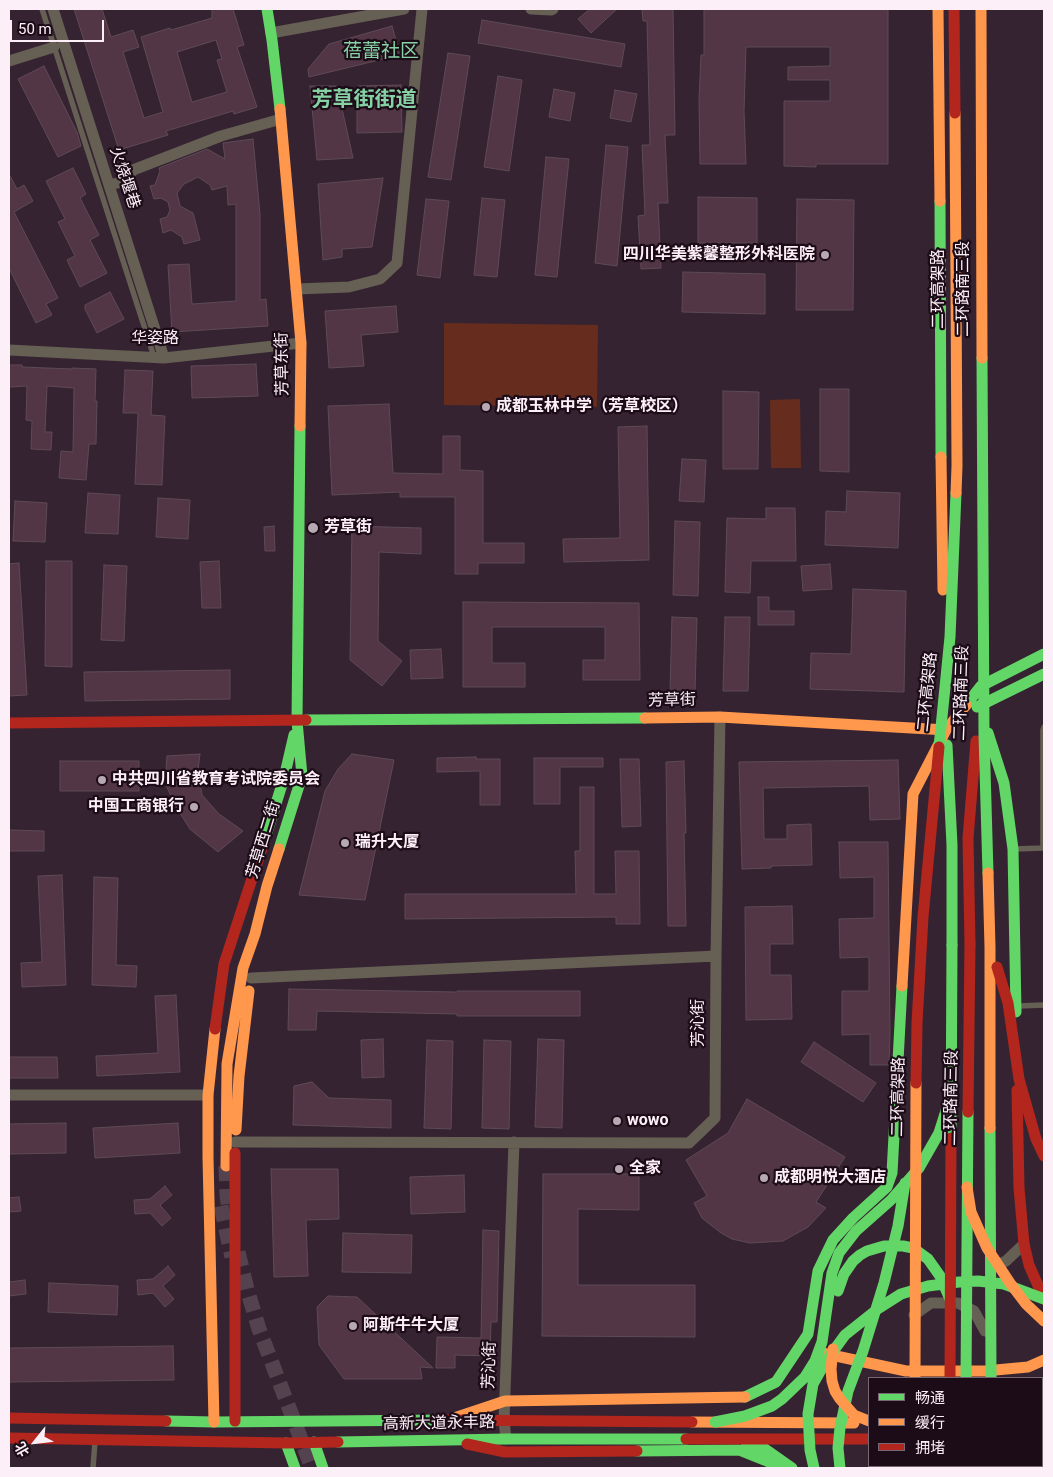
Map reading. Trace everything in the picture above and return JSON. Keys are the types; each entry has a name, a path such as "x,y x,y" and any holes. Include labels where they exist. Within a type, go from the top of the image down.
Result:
{"main road":[{"name":"芳草东街","path":"267,9 280,119 301,343 297,721"},
{"name":"二环路南三段","path":"938,9 940,354 946,730 952,845 950,1377"},
{"name":"二环高架路","path":"915,1377 917,1023 923,917 950,637 957,466 954,9"},
{"name":"二环路南三段","path":"966,1377 970,944 968,838 981,686 978,553 982,9"},
{"path":"982,9 984,716 990,947 987,1376"},
{"path":"448,1420 505,1401 747,1398 776,1382 808,1334 818,1271 833,1240 853,1218 887,1187 892,1173 913,794 946,730 981,686 1044,654"},
{"path":"946,730 979,705 1044,674"},
{"path":"979,705 1004,783 1013,848 1019,1188 1024,1244 1028,1265 1044,1299"},
{"name":"芳草街","path":"9,723 720,717 946,730"},
{"name":"芳草西二街","path":"240,917 284,778 297,721"},
{"name":"芳草西二街","path":"255,934 267,886 302,776 297,721"},
{"path":"214,1422 208,1095 224,964 240,917"},
{"path":"240,917 238,957 222,1053 222,1166 227,1064 243,968 255,934"},
{"path":"234,1422 235,1142 239,1076 255,934"},
{"path":"990,947 1008,1003 1020,1079 1036,1139 1044,1156"},
{"path":"840,1468 838,1448 840,1428 848,1391 863,1351 898,1226 904,1188 908,1040 917,1023"},
{"path":"715,1422 745,1416 772,1406 805,1377 815,1361 822,1342 832,1273 839,1254 856,1231 891,1200 919,1168 939,1133 950,1098"},
{"path":"967,1187 971,1212 987,1248 1026,1304 1044,1320"},
{"path":"868,1422 854,1415 840,1399 832,1381 831,1369 838,1290 840,1281 848,1267 860,1255 876,1248 896,1245 913,1248 934,1266 950,1300"},
{"path":"814,1468 810,1450 808,1414 813,1384 826,1361 845,1335 879,1308 901,1294 928,1286 959,1282 978,1281 1004,1284 1044,1299"},
{"path":"799,1348 906,1375 987,1376 1028,1367 1044,1360"},
{"name":"高新大道永丰路","path":"9,1418 214,1422 448,1420 868,1422"},
{"name":"高新大道永丰路","path":"9,1438 286,1444 506,1439 868,1439"},
{"path":"719,1438 765,1449 792,1468"},
{"path":"834,1468 853,1447 868,1439"},
{"path":"451,1440 505,1452 738,1450 769,1462 776,1468"},
{"path":"314,1442 323,1468"},
{"path":"286,1444 295,1468"}],"street":[{"name":"火烧堰巷","path":"53,9 109,185 159,357"},
{"path":"271,33 404,9"},
{"path":"296,289 349,287 380,279 397,262 422,9"},
{"path":"531,9 552,9"},
{"path":"9,61 54,46"},
{"path":"109,185 126,180 133,170 221,136 280,119"},
{"name":"华姿路","path":"9,350 159,357 301,343"},
{"name":"芳沁街","path":"235,1142 689,1143 715,1118 720,717"},
{"path":"251,978 716,956"},
{"path":"9,1095 208,1095"},
{"name":"芳沁街","path":"506,1439 504,1420 514,1142"},
{"path":"887,1187 906,1256 906,1375"},
{"path":"906,1256 928,1268 958,1272 985,1272 1006,1261 1024,1244"},
{"path":"985,1272 987,1376"},
{"path":"906,1321 931,1303 958,1303 974,1311 985,1331"}],"lane":[{"path":"42,9 159,357"},
{"path":"1013,848 1044,848 1044,727"},
{"path":"1016,1006 1044,1005"},
{"path":"93,1468 95,1439"}],"shaded area":[{"path":"444,323 598,325 597,407 444,405"},
{"path":"800,399 801,468 771,468 770,400"}],"building":[{"path":"74,9 102,9 111,37 133,30 139,47 123,52 144,118 163,112 141,37 212,18 212,9 233,9 244,45 237,47 257,107 234,114 233,111 166,131 168,135 119,150","holes":["216,40 222,59 217,60 227,92 192,102 177,52"]},
{"path":"590,9 617,9 591,33 578,19"},
{"path":"642,9 673,9 675,135 665,135 668,203 658,203 661,268 641,269 638,216 645,215 642,145 650,145 647,21 643,21"},
{"path":"704,9 888,9 888,164 816,164 816,167 784,166 784,101 830,101 830,80 788,80 788,67 830,66 830,47 746,47 744,111 746,164 700,164 699,100 701,55 704,55"},
{"path":"482,20 625,44 621,67 478,43"},
{"path":"392,26 400,55 309,77 308,69 329,44"},
{"path":"448,53 470,56 451,180 428,177"},
{"path":"44,66 77,132 81,146 58,157 18,79"},
{"path":"498,76 522,80 509,171 484,167"},
{"path":"401,85 402,132 357,133 357,86"},
{"path":"310,86 337,86 353,158 317,160"},
{"path":"554,89 575,93 570,121 549,117"},
{"path":"615,90 637,94 631,122 610,118"},
{"path":"253,139 260,214 260,300 266,299 268,326 172,332 168,265 189,264 192,304 236,301 236,204 228,205 227,186 212,190 210,185 198,177 184,184 177,193 180,206 193,213 200,240 184,244 182,237 171,230 163,233 160,219 167,217 170,210 168,202 161,198 154,199 150,186 155,185 160,171 159,168 207,149 225,159 223,143"},
{"path":"606,145 628,147 617,266 595,263"},
{"path":"546,157 569,159 557,277 535,275"},
{"path":"73,168 86,194 80,198 99,235 90,240 107,273 80,287 67,260 75,256 58,222 65,219 46,181"},
{"path":"9,174 17,189 24,185 33,201 14,212 58,298 46,304 52,315 36,323 9,268"},
{"path":"383,178 372,247 342,249 342,257 323,260 318,184"},
{"path":"698,197 757,198 757,243 698,243"},
{"path":"482,198 505,200 497,277 474,275"},
{"path":"426,199 449,201 440,278 417,275"},
{"name":"四川华美紫馨整形外科医院","path":"797,199 854,200 853,310 796,310"},
{"path":"683,272 765,274 765,314 682,312"},
{"path":"110,292 124,319 97,333 85,309 85,305"},
{"path":"396,306 398,332 361,335 364,366 329,368 325,311"},
{"path":"256,364 258,396 192,398 191,366"},
{"path":"9,365 96,369 96,444 89,444 86,480 59,478 61,451 73,452 74,388 47,386 45,432 52,432 51,450 31,449 32,421 26,420 27,386 9,387"},
{"path":"125,370 153,371 151,415 165,416 162,485 135,484 138,413 123,413"},
{"path":"820,389 849,389 849,472 820,471"},
{"path":"723,391 759,392 758,469 723,469"},
{"path":"389,404 393,473 443,474 443,436 460,436 460,470 483,471 483,543 524,543 524,563 478,563 478,574 455,574 455,497 400,497 400,492 332,495 328,406"},
{"path":"647,426 649,560 564,562 563,539 620,538 618,427"},
{"path":"682,459 706,460 704,502 679,501"},
{"path":"847,491 900,493 898,548 825,545 826,511 846,512"},
{"path":"88,493 120,495 118,534 85,533"},
{"path":"158,498 190,500 188,539 156,537"},
{"path":"15,501 47,503 45,542 13,541"},
{"path":"766,508 795,508 796,561 751,561 750,593 725,592 727,518 766,519"},
{"path":"675,521 700,522 698,596 673,595"},
{"path":"274,526 275,551 265,551 264,527"},
{"path":"352,526 421,528 421,554 379,552 378,641 402,661 382,686 350,660"},
{"path":"46,561 72,561 72,667 45,666"},
{"path":"219,561 221,608 202,608 200,562"},
{"path":"19,563 27,695 9,696 9,564"},
{"path":"830,564 832,589 803,591 801,566"},
{"path":"104,565 127,566 124,641 101,640"},
{"path":"853,589 906,591 904,692 810,689 811,653 851,654"},
{"path":"758,597 769,597 769,611 794,611 794,625 758,625"},
{"path":"463,602 639,603 640,680 583,680 583,660 605,660 605,627 492,627 492,663 525,663 525,687 463,687"},
{"path":"672,617 697,618 695,692 670,692"},
{"path":"725,617 750,617 748,691 723,691"},
{"path":"441,649 443,678 411,679 410,650"},
{"path":"230,670 230,699 85,701 84,672"},
{"path":"200,754 198,770 202,795 219,814 243,831 218,852 190,829 176,807 165,783 167,756"},
{"name":"瑞升大厦","path":"352,754 394,760 365,900 299,895 325,791 338,769"},
{"path":"476,757 476,759 500,759 500,805 480,805 480,771 437,772 437,758"},
{"path":"534,758 603,758 603,767 560,767 560,804 534,804"},
{"path":"620,759 639,759 641,826 622,827"},
{"path":"898,760 900,819 870,820 869,786 763,788 764,839 787,839 787,825 811,824 812,865 742,869 739,762"},
{"path":"60,761 139,761 139,791 60,791"},
{"path":"684,761 686,926 668,926 666,762"},
{"path":"580,787 594,787 594,894 616,894 615,851 639,851 640,924 616,924 616,917 405,919 405,894 576,894 575,851 580,851"},
{"path":"9,830 44,831 44,851 9,851"},
{"path":"839,842 888,842 889,1065 870,1065 870,1034 842,1035 842,991 869,991 869,957 840,958 839,919 874,918 874,877 840,878"},
{"path":"62,875 66,985 22,987 21,963 42,962 38,876"},
{"path":"94,877 118,878 116,965 137,966 136,987 92,985"},
{"path":"792,906 793,944 770,944 770,975 791,975 792,1019 746,1020 745,907"},
{"path":"289,989 457,992 580,991 580,1016 457,1016 457,1014 317,1011 316,1030 288,1030"},
{"path":"176,995 180,1072 97,1076 96,1056 158,1053 155,996"},
{"path":"383,1039 384,1077 362,1078 361,1040"},
{"path":"538,1039 564,1040 562,1128 535,1127"},
{"path":"427,1040 453,1041 451,1129 424,1128"},
{"path":"484,1040 511,1041 509,1129 482,1128"},
{"path":"814,1042 876,1083 863,1102 801,1062"},
{"path":"9,1057 57,1057 58,1078 9,1078"},
{"path":"312,1082 329,1098 391,1100 391,1128 293,1125 294,1086"},
{"name":"成都明悦大酒店","path":"747,1099 845,1157 816,1202 826,1208 808,1227 783,1241 750,1243 732,1239 702,1218 694,1203 707,1196 686,1160 728,1133"},
{"path":"66,1123 66,1153 9,1154 9,1124"},
{"path":"178,1123 180,1153 95,1158 93,1128"},
{"path":"271,1169 338,1169 339,1219 306,1220 308,1276 274,1277"},
{"path":"543,1174 639,1174 639,1210 578,1209 578,1285 695,1285 695,1337 542,1336"},
{"path":"464,1175 465,1212 411,1214 410,1177"},
{"path":"165,1186 172,1195 160,1205 171,1218 162,1226 150,1213 135,1214 134,1200 150,1199"},
{"path":"19,1197 21,1211 9,1212 9,1198"},
{"path":"483,1230 499,1231 497,1322 491,1322 490,1356 455,1355 455,1368 436,1368 437,1337 481,1338"},
{"path":"343,1233 412,1235 411,1273 342,1272"},
{"path":"168,1266 175,1275 163,1286 174,1299 165,1307 153,1293 138,1295 137,1280 153,1279"},
{"path":"25,1280 26,1294 9,1296 9,1282"},
{"path":"49,1283 118,1286 117,1315 48,1312"},
{"name":"阿斯牛牛大厦","path":"328,1296 357,1297 433,1368 420,1367 422,1379 344,1379 319,1345 317,1307"},
{"path":"173,1346 174,1380 9,1382 9,1348"}],"tunnel":[{"path":"226,1166 230,1215"},
{"path":"221,1206 232,1257"},
{"path":"238,1252 259,1329 312,1468"}],"traffic: fast":[{"path":"267,9 280,109"},
{"path":"940,201 941,457"},
{"path":"982,358 984,735 988,873"},
{"path":"279,849 302,776 297,721 300,426"},
{"path":"939,747 950,637 956,493"},
{"path":"966,705 981,686 1044,654"},
{"path":"977,707 1044,674"},
{"path":"306,720 645,718"},
{"path":"988,733 1004,783 1013,849 1016,1012"},
{"path":"264,842 284,778 294,735"},
{"path":"947,745 952,845 952,945"},
{"path":"951,1138 952,945"},
{"path":"745,1397 776,1382 808,1334 818,1271 833,1240 853,1218 887,1187 892,1173 902,986"},
{"path":"715,1422 745,1416 772,1406 805,1377 815,1361 822,1342 832,1273 839,1253 856,1231 891,1200 919,1168 939,1133 950,1098"},
{"path":"966,1377 968,1112"},
{"path":"990,1128 991,1377"},
{"path":"840,1468 838,1448 840,1428 848,1391 863,1351 884,1283 898,1226 905,1183"},
{"path":"838,1291 844,1274 860,1255 884,1246 903,1246 913,1248 928,1259 940,1276 950,1299"},
{"path":"814,1468 810,1450 808,1414 813,1384 826,1361 845,1335 879,1308 901,1294 928,1286 959,1282 978,1281 1004,1284 1044,1299"},
{"path":"166,1421 443,1420"},
{"path":"338,1442 506,1439 686,1439"},
{"path":"314,1442 323,1468"},
{"path":"286,1443 295,1468"},
{"path":"746,1443 765,1449 792,1468"},
{"path":"637,1451 739,1450 769,1462 776,1468"}],"traffic: slow":[{"path":"938,9 940,201"},
{"path":"981,9 982,358"},
{"path":"280,109 301,343 300,426"},
{"path":"955,113 956,493"},
{"path":"941,457 943,590"},
{"path":"902,986 913,794 946,730 966,705"},
{"path":"645,718 720,717 946,730"},
{"path":"226,1166 227,1064 243,968 255,934 279,849"},
{"path":"988,873 990,1128"},
{"path":"236,1130 239,1076 249,991"},
{"path":"214,1422 208,1095 215,1029"},
{"path":"915,1377 916,1083"},
{"path":"967,1187 971,1212 987,1248 1026,1304 1044,1321"},
{"path":"833,1349 831,1369 835,1391 854,1415 868,1421"},
{"path":"822,1353 906,1371 985,1371 1028,1367 1044,1360"},
{"path":"457,1417 505,1401 745,1397"},
{"path":"692,1422 854,1423"}],"traffic: jam":[{"path":"954,9 955,113"},
{"path":"9,723 306,720"},
{"path":"970,944 968,838 976,741"},
{"path":"916,1083 917,1023 923,917 939,747"},
{"path":"215,1029 224,964 264,842"},
{"path":"968,1112 970,944"},
{"path":"997,967 1008,1003 1019,1079 1036,1139 1044,1156"},
{"path":"1017,1090 1019,1188 1024,1244 1029,1265 1044,1299"},
{"path":"950,1377 951,1138"},
{"path":"235,1153 235,1421"},
{"path":"9,1418 166,1421"},
{"path":"443,1420 692,1422"},
{"path":"9,1438 286,1443 338,1442"},
{"path":"686,1439 868,1439"},
{"path":"467,1444 505,1452 637,1451"}],"place":[{"name":"四川华美紫馨整形外科医院","path":"825,255"},
{"name":"成都玉林中学（芳草校区）","path":"486,407"},
{"name":"芳草街","path":"313,528"},
{"name":"中共四川省教育考试院委员会","path":"102,780"},
{"name":"中国工商银行","path":"194,807"},
{"name":"瑞升大厦","path":"345,843"},
{"name":"wowo","path":"617,1121"},
{"name":"全家","path":"619,1169"},
{"name":"成都明悦大酒店","path":"764,1178"},
{"name":"阿斯牛牛大厦","path":"353,1326"}],"district":[{"name":"蓓蕾社区","path":"381,52"},
{"name":"芳草街街道","path":"364,101"}]}
